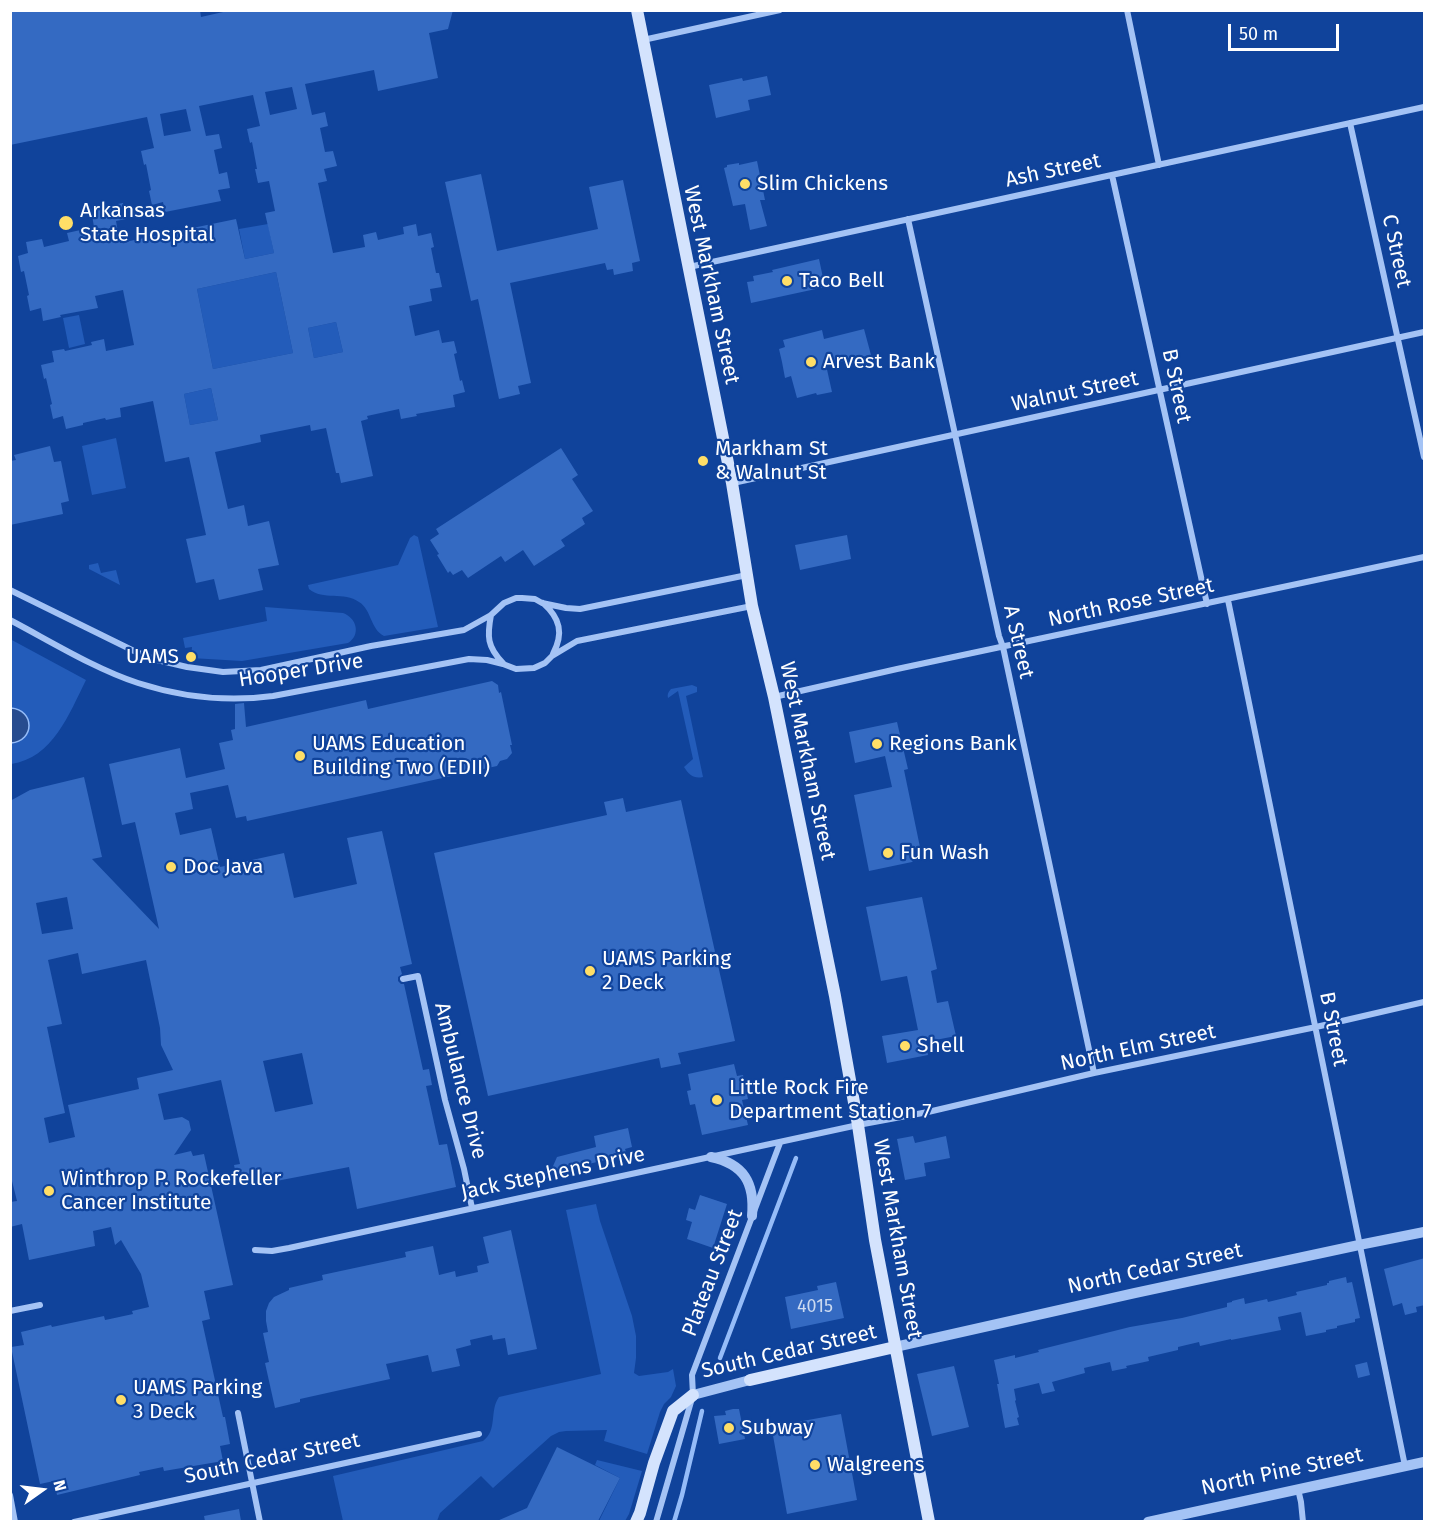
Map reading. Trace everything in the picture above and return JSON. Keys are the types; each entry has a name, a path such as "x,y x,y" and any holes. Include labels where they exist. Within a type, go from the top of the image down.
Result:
{"main road":[{"name":"West Markham Street","path":"637,10 732,483 752,606 774,697 835,996 858,1125 871,1216 929,1521"},
{"name":"South Cedar Street","path":"750,1380 895,1347"},
{"path":"636,1521 673,1411 693,1395"}],"street":[{"path":"643,40 780,10"},
{"path":"1127,10 1159,165"},
{"name":"Ash Street","path":"688,267 1425,106"},
{"name":"C Street","path":"1350,123 1425,457"},
{"name":"B Street","path":"1112,175 1207,604"},
{"name":"A Street","path":"908,219 1094,1073"},
{"name":"Walnut Street","path":"732,483 1425,332"},
{"name":"North Rose Street","path":"774,697 1425,557"},
{"name":"Hooper Drive","path":"10,590 157,660 223,672 261,670 371,646 464,630 491,615 504,603 516,598 535,599 542,603 580,609 747,575"},
{"name":"B Street","path":"1228,600 1405,1466"},
{"path":"542,603 552,611 558,623 560,636 552,656"},
{"name":"Hooper Drive","path":"10,620 100,667 136,682 172,692 205,697 241,698 273,696 469,659 487,660 516,669 534,669 577,641 752,606"},
{"path":"491,615 488,629 489,641 495,655 503,664"},
{"name":"Ambulance Drive","path":"403,979 418,976 445,1100 472,1208"},
{"name":"North Elm Street","path":"858,1125 928,1112 1094,1073 1316,1028 1425,1002"},
{"name":"Jack Stephens Drive","path":"255,1250 272,1251 289,1248 858,1125"},
{"name":"Plateau Street","path":"656,1521 693,1395 692,1375 780,1143"},
{"path":"711,1157 731,1163 745,1176 752,1195 752,1216"},
{"name":"North Cedar Street","path":"895,1347 974,1328 1425,1232"},
{"path":"10,1311 40,1305"},
{"name":"South Cedar Street","path":"693,1395 750,1380"},
{"path":"238,1413 260,1521"},
{"name":"South Cedar Street","path":"74,1521 479,1434"},
{"name":"North Pine Street","path":"1148,1521 1425,1462"},
{"path":"1298,1489 1304,1521"},
{"path":"10,1495 15,1521"}],"shaded area":[{"path":"268,224 274,253 245,259 239,229"},
{"path":"276,272 293,353 213,369 197,289"},
{"path":"79,315 85,344 69,348 63,318"},
{"path":"336,322 343,352 314,358 308,328"},
{"path":"211,388 218,420 190,425 184,394"},
{"path":"116,438 126,488 92,495 82,446"},
{"path":"414,535 418,537 438,627 384,636 376,629 359,602 347,597 321,595 309,589 308,585 398,565 410,538"},
{"path":"98,563 101,573 116,570 120,585 89,569 89,565"},
{"path":"265,607 343,613 352,619 356,627 355,636 348,643 242,661 191,658 192,647 185,648 183,638 267,621"},
{"path":"10,639 86,680 66,720 49,744 26,760 11,764 11,743 14,743 27,718 19,710 11,708"},
{"path":"692,685 697,687 697,692 686,696 703,777 692,776 684,767 693,759 678,691 668,698 668,692 671,689"},
{"path":"11,708 24,714 29,726 25,737 11,743"},
{"path":"596,1204 632,1316 636,1336 634,1373 639,1376 668,1372 673,1369 676,1386 660,1412 647,1454 604,1441 607,1430 559,1432 551,1436 493,1488 481,1476 440,1513 437,1521 343,1521 333,1476 483,1441 488,1437 492,1426 494,1408 499,1397 601,1374 566,1210"},
{"path":"597,1460 642,1471 625,1521 599,1521 620,1478 595,1465"}],"building":[{"path":"10,10 200,10 201,17 232,10 453,10 448,29 429,33 438,78 378,91 374,70 305,84 312,115 325,112 328,126 320,128 325,152 333,151 337,166 324,169 327,181 318,183 333,253 365,247 363,235 376,232 378,240 404,234 403,227 416,224 418,236 431,233 434,247 431,248 436,273 439,273 442,287 430,289 432,301 409,306 415,336 439,330 442,343 454,341 457,353 454,354 465,392 453,395 455,407 401,419 399,409 367,416 368,419 361,421 373,476 341,483 339,473 336,473 326,428 311,431 310,425 260,435 261,442 215,452 228,509 244,505 248,526 269,521 279,565 258,569 263,590 219,600 214,579 196,583 186,539 206,535 189,457 165,462 153,401 120,408 121,417 106,420 105,418 66,429 63,416 53,419 50,405 52,404 41,365 54,362 52,351 64,349 65,351 92,345 91,342 104,339 106,351 134,345 123,290 95,296 98,308 60,315 61,317 43,321 41,308 30,311 24,271 21,272 18,256 28,253 26,242 42,239 44,247 69,241 67,233 94,227 91,209 123,203 126,219 116,221 120,243 236,219 245,259 274,253 265,213 275,211 269,181 258,183 252,142 250,143 247,129 260,126 253,95 199,106 206,136 219,134 222,148 214,150 219,174 227,172 230,188 218,190 221,201 165,212 163,202 152,205 146,164 144,165 141,151 154,148 147,117 10,145","holes":["292,87 297,109 270,115 265,92","186,109 191,131 164,136 160,114","276,272 293,353 213,369 197,289","336,322 343,352 314,358 308,328","211,388 218,420 190,425 184,394"]},
{"path":"767,76 771,95 748,100 750,110 716,118 709,85 742,78 743,81"},
{"name":"Slim Chickens","path":"757,161 765,200 760,200 767,226 750,230 745,204 733,206 724,168 727,165"},
{"path":"481,174 497,251 598,229 589,187 623,180 640,261 632,263 633,271 614,275 613,269 607,270 605,263 510,283 531,383 518,386 520,394 499,399 478,299 471,301 445,182"},
{"name":"Taco Bell","path":"819,259 825,287 751,303 747,282 754,281 753,276"},
{"name":"Arvest Bank","path":"864,329 871,355 826,365 832,392 797,398 791,376 785,378 779,349 785,347 783,340 822,330 824,339"},
{"path":"50,446 54,462 61,461 69,501 61,503 63,514 10,525 10,461 16,460 14,455"},
{"path":"561,448 578,475 572,479 593,511 582,518 585,524 561,540 565,546 534,566 523,550 505,562 501,556 468,578 462,570 453,575 450,571 448,573 430,540 439,534 436,529"},
{"path":"847,535 851,559 800,570 795,545"},
{"path":"492,681 498,685 499,693 501,692 512,753 507,759 500,761 497,766 247,821 246,816 236,818 228,785 190,793 193,809 175,813 180,835 211,828 220,867 284,853 294,898 357,884 347,838 382,831 412,964 400,967 402,974 398,977 398,981 404,984 423,1070 429,1069 432,1085 426,1086 439,1145 447,1144 456,1187 357,1209 349,1167 266,1183 265,1178 238,1184 234,1165 240,1164 221,1080 158,1094 164,1120 182,1117 189,1121 191,1130 174,1155 191,1151 193,1156 204,1154 233,1285 204,1291 210,1319 202,1321 230,1444 220,1446 223,1461 164,1471 163,1467 139,1472 140,1475 57,1495 54,1481 40,1484 11,1347 24,1345 21,1332 104,1316 105,1320 133,1314 132,1311 149,1307 141,1274 121,1240 115,1245 111,1227 93,1231 95,1246 29,1260 22,1224 10,1227 10,1202 17,1201 10,1173 10,801 30,790 84,777 102,857 92,859 159,929 135,822 122,825 109,764 180,748 186,778 225,769 219,743 233,740 231,730 235,729 235,704 244,703 246,727 366,700 368,709","holes":["67,897 73,929 42,934 36,903","78,953 82,974 146,960 160,1028 161,1045 173,1070 137,1078 139,1089 68,1105 75,1137 49,1143 44,1118 65,1113 47,1027 62,1024 48,960","302,1053 313,1104 275,1112 263,1061"]},
{"path":"897,722 908,769 904,770 921,852 912,862 869,871 854,795 892,787 885,756 855,763 849,732"},
{"name":"UAMS Parking 2 Deck","path":"623,798 626,812 681,800 735,1041 678,1053 681,1064 661,1068 659,1058 488,1096 434,853 607,815 604,802"},
{"path":"922,897 937,969 931,971 937,1003 948,1001 956,1036 925,1042 928,1055 887,1063 882,1036 918,1030 907,976 881,981 866,907"},
{"name":"Little Rock Fire Department Station 7","path":"734,1064 737,1076 743,1075 748,1099 742,1100 748,1125 702,1135 695,1104 690,1105 687,1091 691,1090 688,1074"},
{"path":"628,1128 632,1147 625,1149 627,1155 550,1173 557,1157 596,1147 594,1136"},
{"path":"913,1136 915,1143 946,1136 950,1158 924,1163 926,1176 905,1180 897,1139"},
{"path":"700,1195 727,1204 713,1248 687,1239 692,1222 686,1220 689,1208 695,1210"},
{"path":"511,1230 537,1349 508,1355 505,1338 493,1340 492,1335 470,1340 471,1345 456,1349 460,1366 432,1372 428,1355 386,1364 390,1379 300,1399 300,1402 275,1408 265,1363 269,1362 263,1333 268,1332 266,1311 274,1297 289,1288 323,1280 322,1275 406,1257 405,1252 433,1246 439,1275 455,1271 456,1277 478,1272 477,1266 489,1263 483,1237"},
{"path":"1425,1258 1425,1305 1416,1307 1417,1312 1405,1315 1402,1303 1393,1306 1384,1269"},
{"path":"1346,1277 1347,1283 1352,1282 1360,1318 1355,1319 1355,1322 1306,1336 1301,1312 1278,1317 1281,1330 1200,1346 1199,1342 1178,1347 1178,1350 1148,1357 1149,1361 1112,1371 1110,1362 1084,1368 1085,1373 1052,1382 1055,1391 1042,1394 1039,1383 1014,1389 1019,1425 1005,1428 994,1360 1015,1355 1015,1358 1130,1327 1227,1307 1227,1303 1244,1298 1245,1304 1267,1299 1268,1302 1297,1295 1296,1292 1327,1285 1329,1281"},
{"path":"836,1282 844,1318 791,1329 785,1297 818,1290 817,1286"},
{"path":"1367,1362 1370,1375 1358,1378 1355,1365"},
{"path":"954,1366 969,1427 932,1436 917,1374"},
{"name":"Subway","path":"739,1409 745,1439 719,1444 714,1416 726,1415 725,1411"},
{"name":"Walgreens","path":"841,1414 857,1500 787,1514 772,1430 775,1426"},
{"path":"557,1447 620,1478 598,1521 497,1521 527,1508"},
{"path":"239,1509 241,1521 205,1521 204,1516"}],"waterway":[{"path":"720,1358 796,1158"},
{"path":"674,1522 702,1411"}],"place":[{"name":"Slim Chickens","path":"745,184"},
{"name":"Arkansas State Hospital","path":"66,223"},
{"name":"Taco Bell","path":"787,281"},
{"name":"Arvest Bank","path":"811,362"},
{"name":"Markham St & Walnut St","path":"703,461"},
{"name":"UAMS","path":"191,657"},
{"name":"Regions Bank","path":"877,744"},
{"name":"UAMS Education Building Two (EDII)","path":"300,756"},
{"name":"Fun Wash","path":"888,853"},
{"name":"Doc Java","path":"171,867"},
{"name":"UAMS Parking 2 Deck","path":"590,971"},
{"name":"Shell","path":"905,1046"},
{"name":"Little Rock Fire Department Station 7","path":"717,1100"},
{"name":"Winthrop P. Rockefeller Cancer Institute","path":"49,1191"},
{"name":"UAMS Parking 3 Deck","path":"121,1400"},
{"name":"Subway","path":"729,1428"},
{"name":"Walgreens","path":"815,1465"}]}
